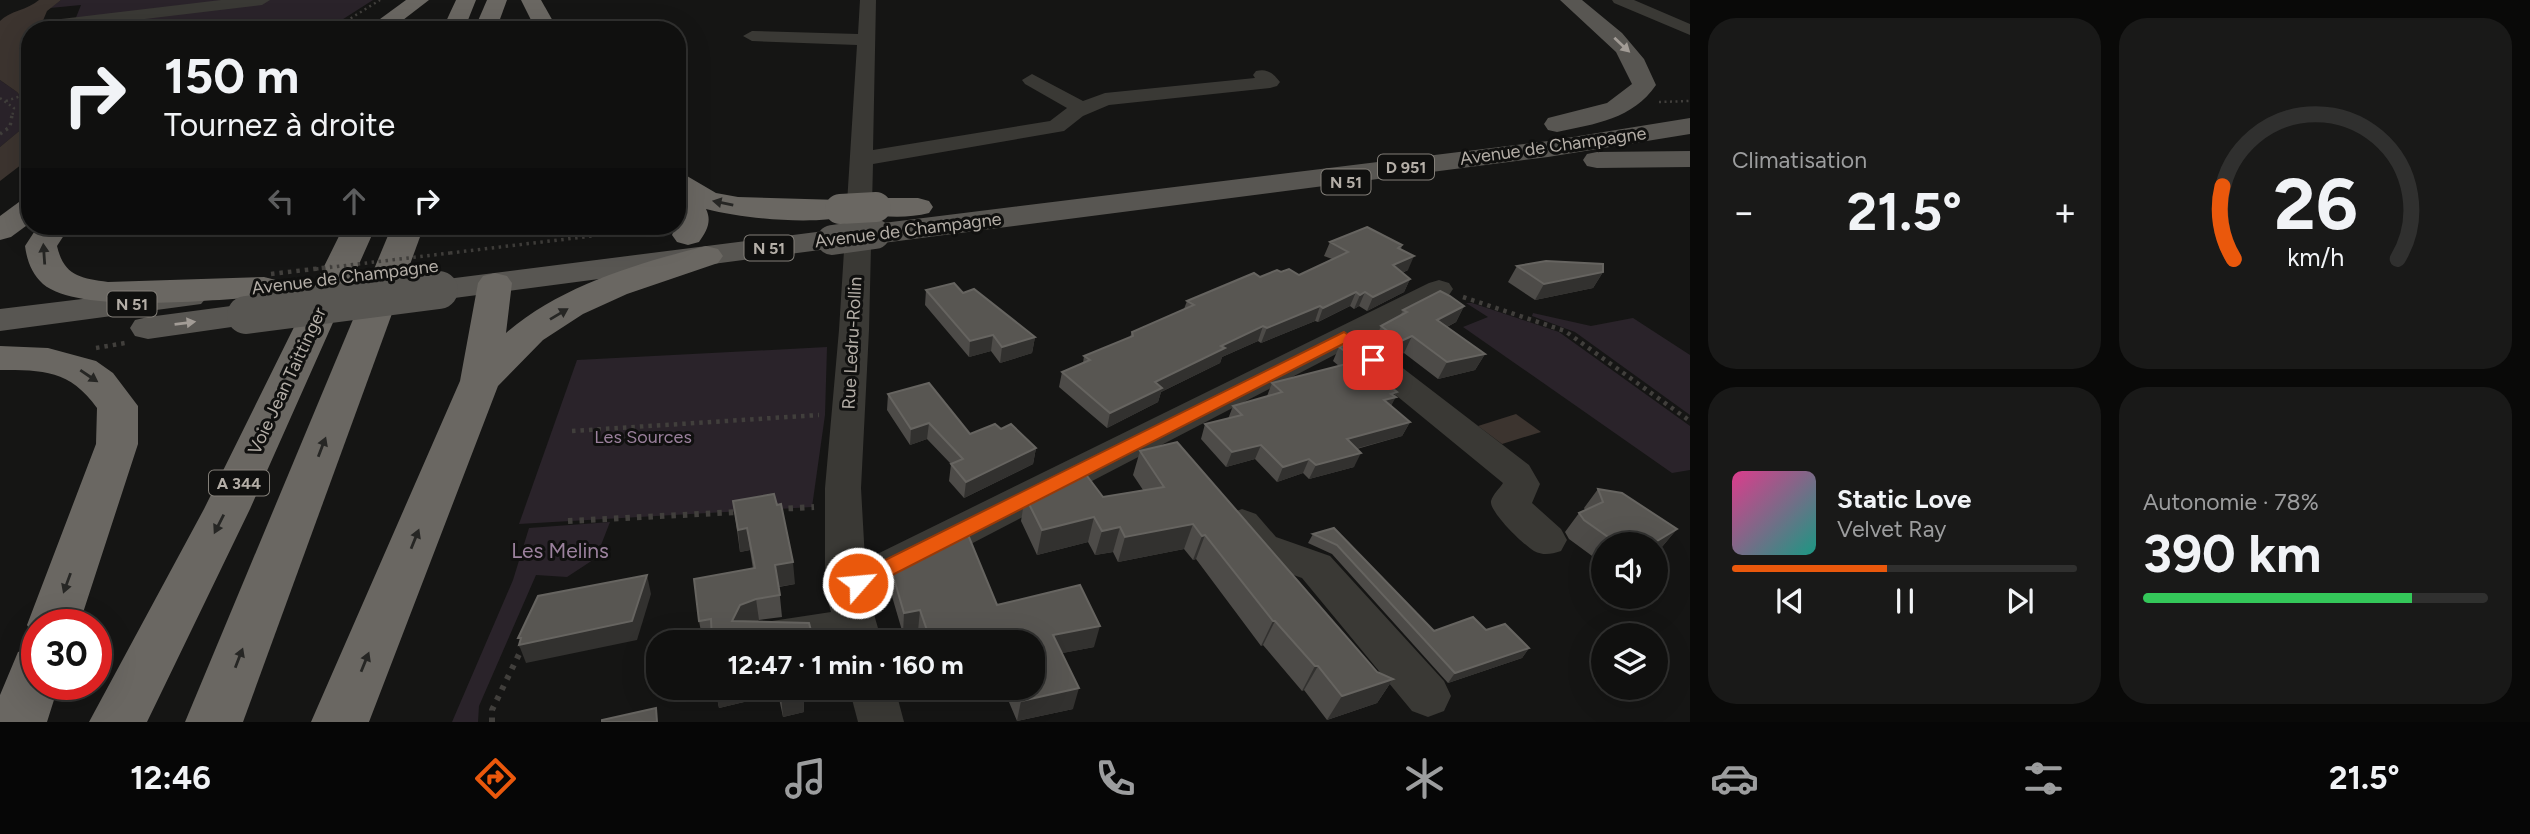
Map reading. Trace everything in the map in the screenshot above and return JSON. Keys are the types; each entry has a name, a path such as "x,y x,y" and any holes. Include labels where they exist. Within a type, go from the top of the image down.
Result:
{"highway":[{"path":"389,21 419,0"},
{"path":"457,21 467,0"},
{"path":"488,21 496,0"},
{"path":"531,0 542,21"},
{"path":"686,187 704,198 731,205 837,222"},
{"path":"480,381 529,333 559,313 697,246 694,213 686,203"},
{"path":"48,235 41,246 47,271 59,280 83,289 108,292 260,292"},
{"name":"Voie Jean Taittinger","path":"118,722 227,509 353,235"},
{"path":"214,722 404,235"},
{"path":"340,722 480,381 496,271"},
{"path":"0,358 27,358 68,365 93,376 118,406 117,444 58,609"},
{"path":"18,722 26,700"}],"main road":[{"path":"1409,149 1605,114 1634,100 1644,85 1640,68 1629,50 1570,0"},
{"name":"Avenue de Champagne","path":"876,218 918,207 1551,133 1690,111"},
{"name":"Avenue de Champagne","path":"496,271 697,246 837,222 1121,203 1548,149 1690,126"},
{"name":"N 51","path":"1121,203 1185,201 1441,170 1536,162 1690,159"},
{"name":"Avenue de Champagne","path":"0,320 445,270 496,271 665,261 697,246"},
{"name":"Avenue de Champagne","path":"0,346 260,292"}],"street":[{"path":"86,21 262,0"},
{"name":"Rue Ledru-Rollin","path":"854,619 843,506 868,0"},
{"path":"1620,0 1690,30"},
{"path":"1637,0 1687,15"},
{"path":"752,36 866,40"},
{"path":"861,160 1056,126 1105,99 1270,82 1264,75"},
{"path":"1032,80 1070,100 1081,110"},
{"path":"809,630 854,619 1162,429 1438,289"},
{"path":"1344,337 1516,474 1522,484 1519,493 1510,501 1510,506 1547,540"},
{"path":"1162,429 1187,459"},
{"path":"1220,498 1379,681"},
{"path":"1262,548 1316,567 1428,696"},
{"path":"875,700 881,722"}],"path":[{"path":"346,21 380,0"},
{"path":"5,101 21,96"},
{"path":"0,98 14,108 10,127 0,134"},
{"path":"260,292 445,270 595,235"},
{"path":"1438,289 1565,331 1690,421"},
{"path":"572,431 848,414"},
{"path":"771,510 843,506"},
{"path":"568,521 744,511"},
{"path":"492,722 492,710 528,638"}],"green space":[{"path":"61,0 373,0 340,21 75,21 81,5 50,8"},
{"path":"0,80 21,97 21,130 0,147"},
{"path":"1466,303 1559,332 1690,426 1690,470 1672,473 1463,327 1488,317"},
{"path":"1533,313 1591,326 1633,318 1690,355 1690,415 1575,332 1532,316"},
{"name":"Les Sources","path":"827,347 825,415 812,507 519,524 577,360"},
{"name":"Les Melins","path":"610,522 596,558 567,577 536,575 479,706 478,722 452,722 513,580 529,528"}],"shaded area":[{"path":"39,0 61,0 47,11 43,21 21,21 21,97 0,80 0,21"},
{"path":"21,130 21,165 0,181 0,147"},
{"path":"1516,414 1541,432 1502,444 1478,426"}],"building":[{"path":"1367,227 1402,245 1398,248 1414,256 1393,265 1410,279 1373,297 1365,292 1360,295 1356,292 1323,308 1320,306 1267,328 1263,326 1155,382 1162,388 1110,413 1062,372 1090,360 1084,356 1133,336 1132,332 1194,305 1187,301 1254,273 1260,277 1277,270 1281,272 1289,269 1299,275 1348,252 1330,242"},
{"path":"1546,261 1603,264 1603,272 1544,284 1517,266"},
{"path":"954,283 963,293 974,289 1035,337 1002,347 993,335 970,341 926,290"},
{"path":"1440,291 1464,306 1437,320 1485,354 1447,362 1412,336 1401,341 1381,326 1407,312 1403,310"},
{"path":"1349,342 1368,357 1358,361 1339,347"},
{"path":"1358,361 1397,392 1391,394 1396,397 1384,400 1410,422 1347,439 1361,453 1316,465 1309,459 1283,467 1261,445 1232,452 1205,424 1242,415 1233,406 1282,392 1272,383"},
{"path":"929,383 970,434 995,424 1001,429 1011,424 1036,448 966,482 951,464 963,459 929,423 911,429 888,394"},
{"path":"1177,442 1377,672 1393,679 1342,696 1318,666 1315,666 1273,621 1205,535 1202,536 1193,524 1125,537 1120,527 1102,531 1094,517 1042,530 1025,496 1038,490 1057,487 1054,482 1081,468 1103,497 1164,487 1140,451"},
{"path":"1598,489 1622,493 1677,529 1668,534 1668,532 1601,532 1579,513 1603,502"},
{"path":"774,494 777,505 781,504 793,562 775,565 780,595 740,605 732,621 809,623 811,630 711,630 711,619 699,621 694,579 755,568 747,528 738,530 733,501"},
{"path":"1334,528 1434,631 1473,617 1486,630 1505,624 1529,648 1455,673 1337,545 1313,534"},
{"path":"966,530 997,605 1080,585 1100,626 1053,635 1079,688 1045,696 1045,630 927,630 920,610 904,613 892,572 895,566"},
{"path":"647,575 632,621 519,645 521,638 518,638 538,596"},
{"path":"656,708 657,722 602,722 602,720"}],"route":[{"path":"858,583 1344,337 1373,360"}]}
